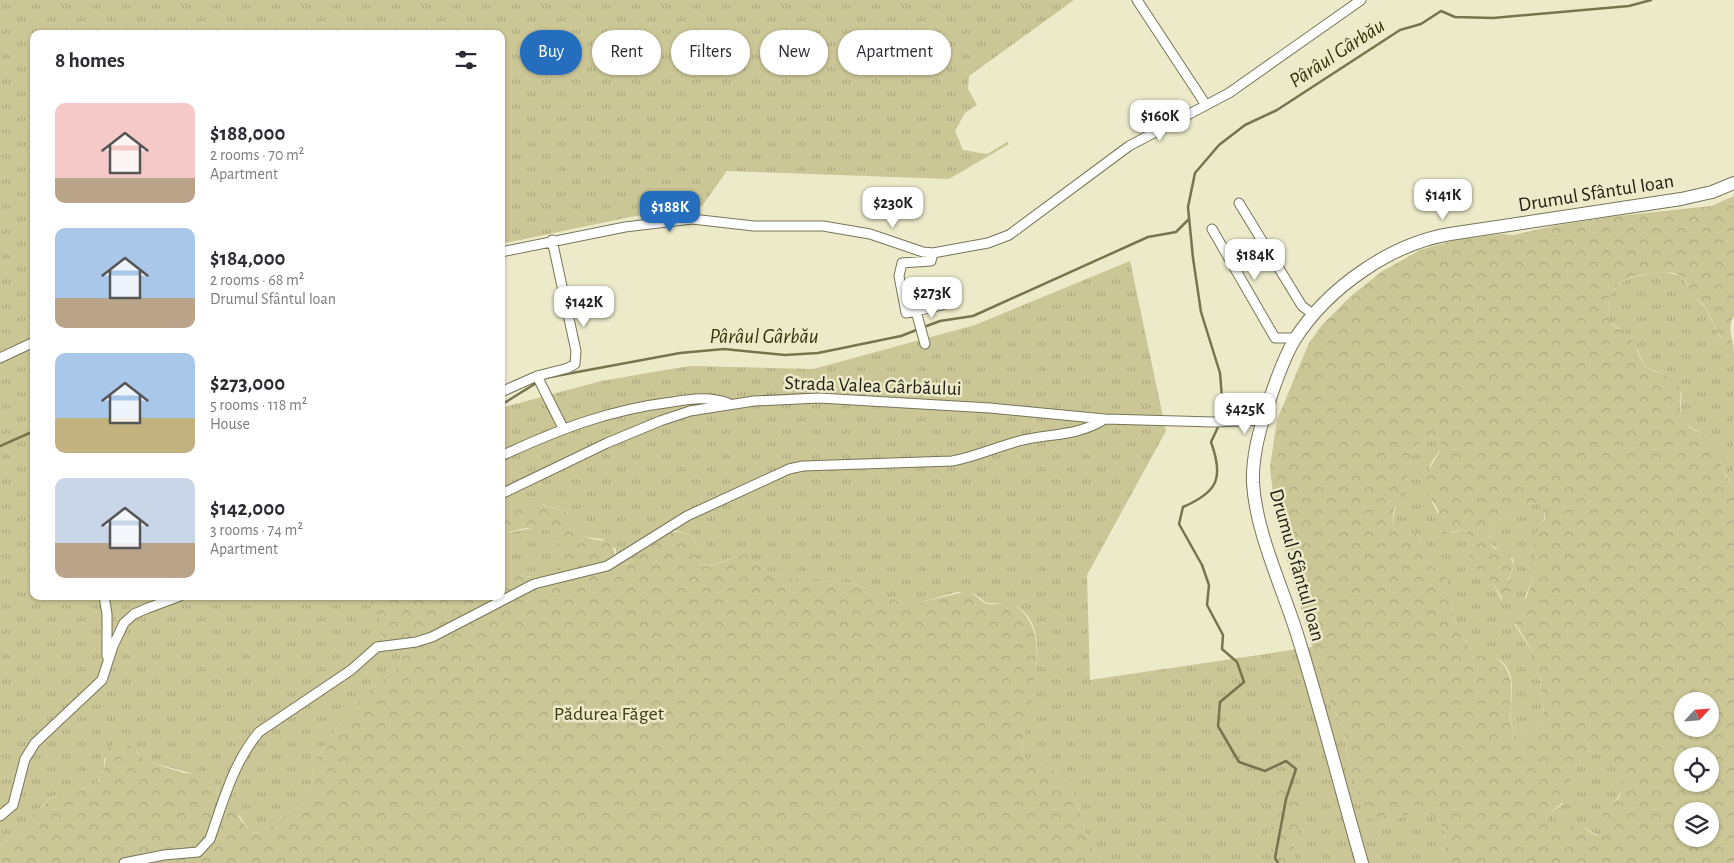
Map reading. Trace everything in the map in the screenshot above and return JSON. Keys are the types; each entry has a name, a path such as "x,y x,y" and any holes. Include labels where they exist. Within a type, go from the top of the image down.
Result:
{"main road":[{"name":"Drumul Sfântul Ioan","path":"1362,863 1303,654 1257,513 1254,463 1262,420 1296,338 1314,315 1334,295 1365,271 1396,252 1427,238 1681,199 1712,192 1734,183"}],"street":[{"path":"1137,0 1206,105"},
{"path":"505,251 552,240 625,227 692,219 754,226 831,227 870,234 923,252 933,253 988,243 1009,235 1128,146 1206,105 1248,80 1362,0"},
{"path":"1239,203 1302,306 1314,315"},
{"path":"1212,229 1276,338 1296,338"},
{"path":"505,391 575,364 576,351 573,334 552,240"},
{"path":"933,253 931,261 902,263 899,276 906,313 942,305"},
{"path":"916,311 925,344"},
{"path":"0,358 30,344"},
{"path":"539,379 563,428"},
{"path":"505,454 563,428 637,406 707,398 729,403"},
{"name":"Strada Valea Gârbăului","path":"505,492 608,442 690,411 729,403 818,398 990,408 1105,419 1214,422 1262,420"},
{"path":"505,599 534,584 606,566 688,516 788,469 803,466 961,460 1022,440 1072,434 1105,419"},
{"path":"105,600 107,614 106,668"},
{"path":"0,816 13,805 26,759 34,743 97,685 106,668 124,622 141,611 170,600"},
{"path":"124,863 164,855 192,854 203,849 210,839 238,763 248,745 259,732 351,670 377,647 416,642 432,637 503,600"}],"green space":[{"path":"0,0 1074,0 969,76 968,89 977,105 965,113 955,131 963,150 987,154 1007,142 1009,144 949,179 727,171 702,206 630,217 505,243 505,30 30,30 30,600 372,600 382,623 381,634 384,639 406,644 404,654 396,669 365,693 353,712 340,723 316,759 313,770 315,786 306,801 265,829 255,833 249,831 240,816 220,807 216,785 190,773 146,761 130,744 104,759 102,777 93,785 51,798 19,832 0,846"},
{"path":"1734,196 1734,316 1730,330 1734,353 1721,338 1706,308 1690,292 1684,279 1678,274 1668,272 1644,274 1627,279 1614,289 1608,305 1611,322 1635,345 1645,367 1669,377 1679,386 1681,395 1680,409 1684,421 1689,427 1714,442 1722,469 1734,488 1734,863 1437,863 1442,857 1445,841 1444,833 1437,819 1431,815 1418,813 1380,823 1370,819 1363,810 1348,756 1343,728 1330,702 1286,557 1273,495 1270,467 1277,420 1309,343 1322,325 1350,297 1381,272 1420,250 1455,240 1501,234 1513,235 1609,217 1711,206","holes":["1429,436 1435,437 1442,446 1428,472 1425,484 1427,493 1438,510 1441,530 1446,534 1462,529 1467,532 1467,550 1471,561 1483,577 1493,583 1505,603 1508,604 1512,599 1508,580 1514,565 1509,555 1493,548 1489,538 1491,528 1513,510 1527,504 1539,504 1545,513 1545,519 1536,532 1533,543 1536,564 1527,596 1516,609 1514,621 1537,659 1544,712 1542,723 1525,738 1519,739 1513,730 1511,720 1511,686 1509,675 1504,665 1491,655 1472,652 1455,622 1446,578 1426,564 1421,541 1417,534 1400,535 1392,527 1394,510 1409,473 1413,451 1424,438","1587,752 1601,753 1618,767 1621,782 1619,798 1605,808 1602,813 1604,834 1599,836 1574,824 1554,834 1550,831 1547,815 1566,800 1570,791 1570,774"]},
{"path":"1130,261 1166,431 1087,575 1090,680 1312,647 1330,702 1343,728 1348,756 1362,804 1380,823 1418,813 1431,815 1437,819 1444,833 1445,841 1442,857 1437,863 1105,863 1094,850 1086,834 1075,797 1056,771 1030,762 1023,756 1023,740 1037,652 1035,632 1028,616 1013,605 987,603 973,593 957,592 918,603 902,603 859,585 835,581 813,582 779,575 763,568 746,555 709,566 704,565 699,563 694,540 688,534 681,532 671,532 662,536 638,557 623,564 616,561 616,549 602,539 586,537 569,513 543,504 515,502 505,506 505,407 601,381 689,366 813,369 975,325"},
{"path":"1664,272 1682,276 1692,295 1705,307 1720,337 1734,353 1734,488 1722,469 1716,446 1710,439 1685,422 1681,407 1682,393 1660,373 1645,367 1638,351 1620,329 1610,322 1608,308 1610,297 1622,282 1641,275"},
{"path":"1429,436 1435,437 1442,446 1431,463 1428,476 1429,493 1432,502 1452,533 1462,529 1467,532 1467,550 1471,561 1493,583 1501,599 1510,602 1512,599 1507,585 1514,565 1513,559 1491,544 1489,534 1491,527 1506,514 1527,504 1539,504 1545,513 1534,541 1536,563 1534,571 1515,625 1537,659 1544,712 1542,723 1525,738 1519,739 1513,730 1511,720 1511,676 1506,667 1495,657 1472,652 1455,622 1446,578 1426,564 1421,541 1417,534 1400,535 1392,527 1396,505 1409,473 1413,451 1424,438"},
{"name":"Pădurea Făget","path":"532,501 569,513 586,537 610,543 616,561 624,564 631,562 639,556 656,540 666,534 677,532 691,536 697,546 699,563 704,565 716,565 740,555 746,555 763,568 779,575 813,582 835,581 859,585 902,603 918,603 968,591 987,604 1006,603 1013,605 1025,614 1032,626 1036,640 1037,655 1034,686 1023,740 1023,756 1030,762 1056,771 1075,797 1086,834 1094,850 1105,863 0,863 0,846 23,829 33,815 50,799 66,791 83,789 99,781 104,771 107,749 116,742 127,741 146,761 184,773 211,775 216,785 220,807 236,813 249,831 255,833 265,829 306,801 315,786 313,770 316,759 340,723 352,712 365,693 396,669 404,654 406,644 384,639 381,634 380,618 370,604 372,600 505,600 505,573 535,578 555,575 559,569 562,557 560,545 549,530 526,528 505,533 505,506 515,502"},
{"path":"538,527 549,530 560,546 562,557 559,569 555,575 535,578 505,573 505,533"},
{"path":"1592,751 1612,758 1617,763 1622,774 1622,786 1618,797 1610,805 1604,834 1599,836 1585,828 1564,829 1556,834 1550,832 1547,815 1563,804 1570,774 1587,752"},
{"path":"1289,780 1299,793 1302,801 1301,819 1294,846 1296,863 1270,863 1272,853 1268,834 1274,822 1275,795"}],"waterway":[{"name":"Pârâul Gârbău","path":"1220,420 1222,398 1220,373 1201,312 1188,207 1195,173 1219,145 1245,125 1277,110 1400,30 1421,24 1441,11 1455,17 1493,18 1629,6 1651,0"},
{"name":"Pârâul Gârbău","path":"924,327 940,321 973,316 1148,237 1176,232 1189,219"},
{"name":"Pârâul Gârbău","path":"545,378 680,353 724,349 785,355 818,353 901,336 919,329"},
{"name":"Pârâul Gârbău","path":"505,403 538,382"},
{"path":"1219,425 1211,442 1217,465 1215,482 1204,496 1183,507 1179,524 1202,565 1209,585 1207,605 1223,635 1222,649 1237,662 1244,682 1220,702 1218,726 1239,762 1265,771 1286,761 1296,769 1286,799 1275,858 1278,863"},
{"name":"Pârâul Gârbău","path":"0,446 30,433"}]}
